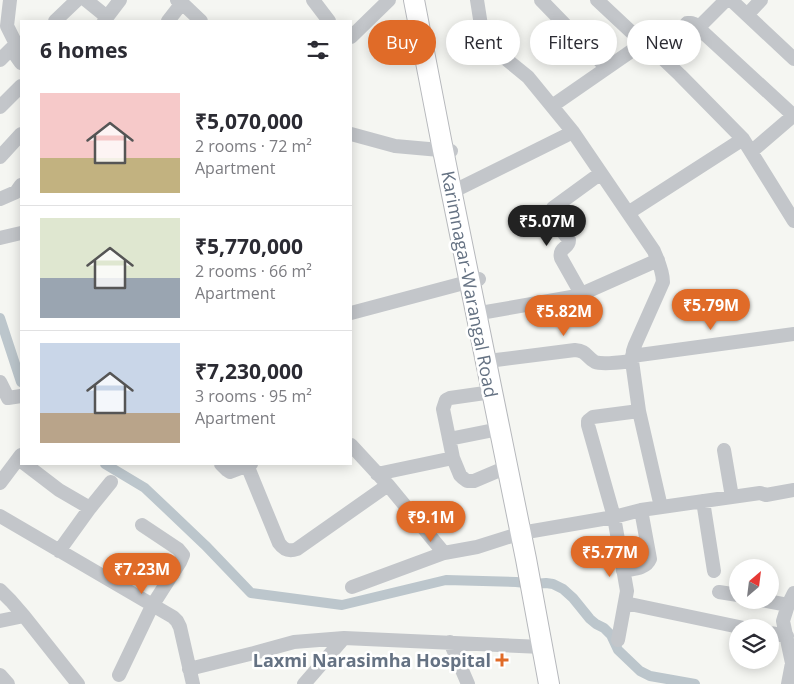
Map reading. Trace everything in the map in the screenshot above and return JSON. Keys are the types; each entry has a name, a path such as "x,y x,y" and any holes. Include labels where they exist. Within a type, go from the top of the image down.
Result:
{"highway":[{"name":"Karimnagar-Warangal Road","path":"414,0 448,151 474,280 486,312 496,360 542,635"},
{"name":"Karimnagar-Warangal Road","path":"424,0 448,151 460,188 492,392 507,467 524,533"},
{"path":"542,635 549,684"},
{"path":"542,635 556,684"}],"street":[{"path":"10,0 7,26 17,46 20,59"},
{"path":"56,20 77,0"},
{"path":"86,0 106,19 120,0"},
{"path":"313,0 328,20"},
{"path":"352,35 389,0"},
{"path":"477,0 483,38 528,77 573,132 654,250 658,260 663,274 663,282 632,351 632,359 640,411 661,507"},
{"path":"541,0 607,68"},
{"path":"597,0 627,28"},
{"path":"701,25 726,0"},
{"path":"731,0 794,59"},
{"path":"746,15 761,0"},
{"path":"169,20 179,2 200,20"},
{"path":"701,29 794,115 751,152"},
{"path":"0,60 17,46"},
{"path":"552,106 627,54"},
{"path":"670,65 742,139 794,221"},
{"path":"0,107 20,87"},
{"path":"460,188 573,132"},
{"path":"352,134 394,146 448,151"},
{"path":"0,157 20,135"},
{"path":"628,213 742,139"},
{"path":"577,296 579,290 560,258 560,251 568,244 569,240 550,214 553,208 601,173"},
{"path":"0,199 16,192 20,186"},
{"path":"0,238 20,233"},
{"path":"486,312 577,296 658,260"},
{"path":"352,313 474,280"},
{"path":"496,360 575,350 584,352 600,363 794,334"},
{"path":"0,382 10,398"},
{"path":"492,392 450,398 446,400 443,409 453,458 463,478 474,481 507,467"},
{"path":"618,640 627,591 614,517 588,421 593,417 640,411"},
{"path":"449,439 499,429"},
{"path":"352,446 388,485 444,553"},
{"path":"724,450 732,497"},
{"path":"376,474 453,458"},
{"path":"0,483 20,461"},
{"path":"27,465 59,490 90,508"},
{"path":"222,465 230,472 247,465"},
{"path":"249,465 279,542 283,548 288,550 297,549 388,485"},
{"path":"59,551 111,482"},
{"path":"352,588 444,553 476,547 524,533 614,517 641,510 794,490"},
{"path":"703,501 714,571"},
{"path":"623,571 645,566 649,563 650,559 641,510"},
{"path":"0,516 152,606 174,617 180,627 193,684"},
{"path":"118,675 152,606 184,555 178,549 142,526"},
{"path":"0,590 24,616 78,684"},
{"path":"719,592 729,594"},
{"path":"788,684 792,663 783,621 791,599"},
{"path":"625,603 729,625"},
{"path":"0,621 24,616"},
{"path":"189,669 254,654 294,642 344,638 450,642 542,635"},
{"path":"779,635 786,636"},
{"path":"304,684 344,638"},
{"path":"450,642 468,684"},
{"path":"0,675 8,684"}],"waterway":[{"path":"0,318 20,379"},
{"path":"107,465 145,488 205,545 251,593 342,605 446,580 553,584 563,589 590,619 604,628 611,635 618,650 640,671 650,676 695,684"}],"place":[{"name":"Laxmi Narasimha Hospital","path":"502,660"}]}
